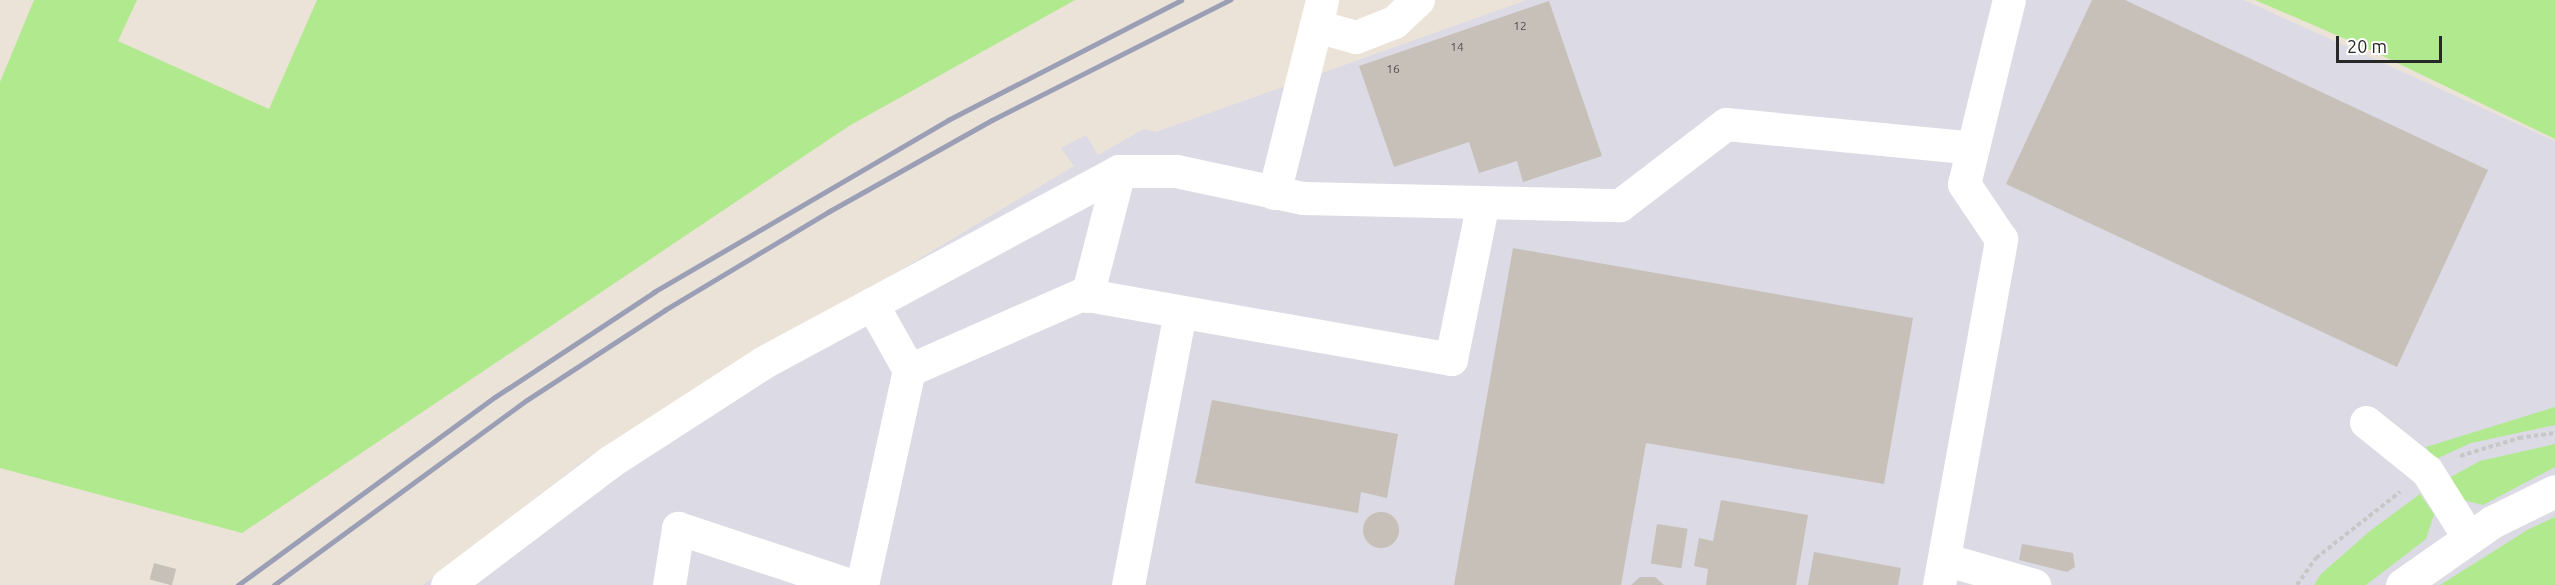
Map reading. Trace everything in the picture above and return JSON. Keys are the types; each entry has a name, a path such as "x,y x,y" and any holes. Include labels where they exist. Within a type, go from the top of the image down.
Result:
{"street":[{"path":"1274,193 1319,13 1356,37 1394,22 1419,0"},
{"path":"2009,0 1964,184 2001,239 1942,572 2034,585"},
{"path":"447,585 611,461 764,362 1119,171 1176,171 1304,198 1620,205 1726,124 1973,148"},
{"path":"1087,296 1119,171"},
{"path":"909,370 1082,294 1451,359 1483,202"},
{"path":"862,585 909,370 872,304"},
{"path":"1128,585 1180,312"},
{"path":"2366,422 2427,471 2469,538"},
{"path":"2402,585 2492,522 2555,491"},
{"path":"669,585 678,528 850,585"}],"shaded area":[{"path":"1527,0 2244,0 2555,141 2555,585 423,585 587,458 1074,166 1061,148 1086,135 1098,155 1144,129 1156,132"}],"green space":[{"path":"34,0 137,0 118,41 269,109 317,0 1075,0 849,126 242,533 0,468 0,82"},
{"path":"2255,0 2555,0 2555,139 2364,47"},
{"path":"2555,407 2555,425 2471,443 2434,460 2426,447"},
{"path":"2555,444 2555,467 2483,505 2463,500 2447,479 2480,461"},
{"path":"2420,494 2434,514 2426,539 2366,585 2314,585 2321,574 2370,531"},
{"path":"2555,517 2555,585 2440,585 2529,529"}],"building":[{"path":"2092,0 2125,0 2488,170 2397,367 2006,184"},
{"path":"1549,1 1602,156 1523,182 1517,161 1479,173 1469,142 1394,167 1359,66"},
{"path":"1513,248 1913,318 1884,484 1646,443 1621,585 1454,585"},
{"path":"1212,400 1398,434 1387,498 1361,492 1358,513 1195,483"},
{"path":"1721,500 1808,515 1796,585 1706,585 1708,569 1694,566 1699,538 1713,541"},
{"path":"1381,512 1394,517 1399,530 1394,543 1381,548 1368,543 1363,530 1368,517"},
{"path":"1657,524 1688,529 1681,568 1651,564"},
{"path":"2022,544 2073,553 2075,567 2067,572 2019,560"},
{"path":"1814,552 1901,568 1898,585 1808,585"},
{"path":"154,563 176,569 172,585 150,579"},
{"path":"1640,577 1655,577 1664,585 1631,585"}],"railway":[{"path":"238,585 495,397 654,292 948,120 1181,0"},
{"path":"274,585 527,400 665,310 828,212 992,120 1230,0"}]}
